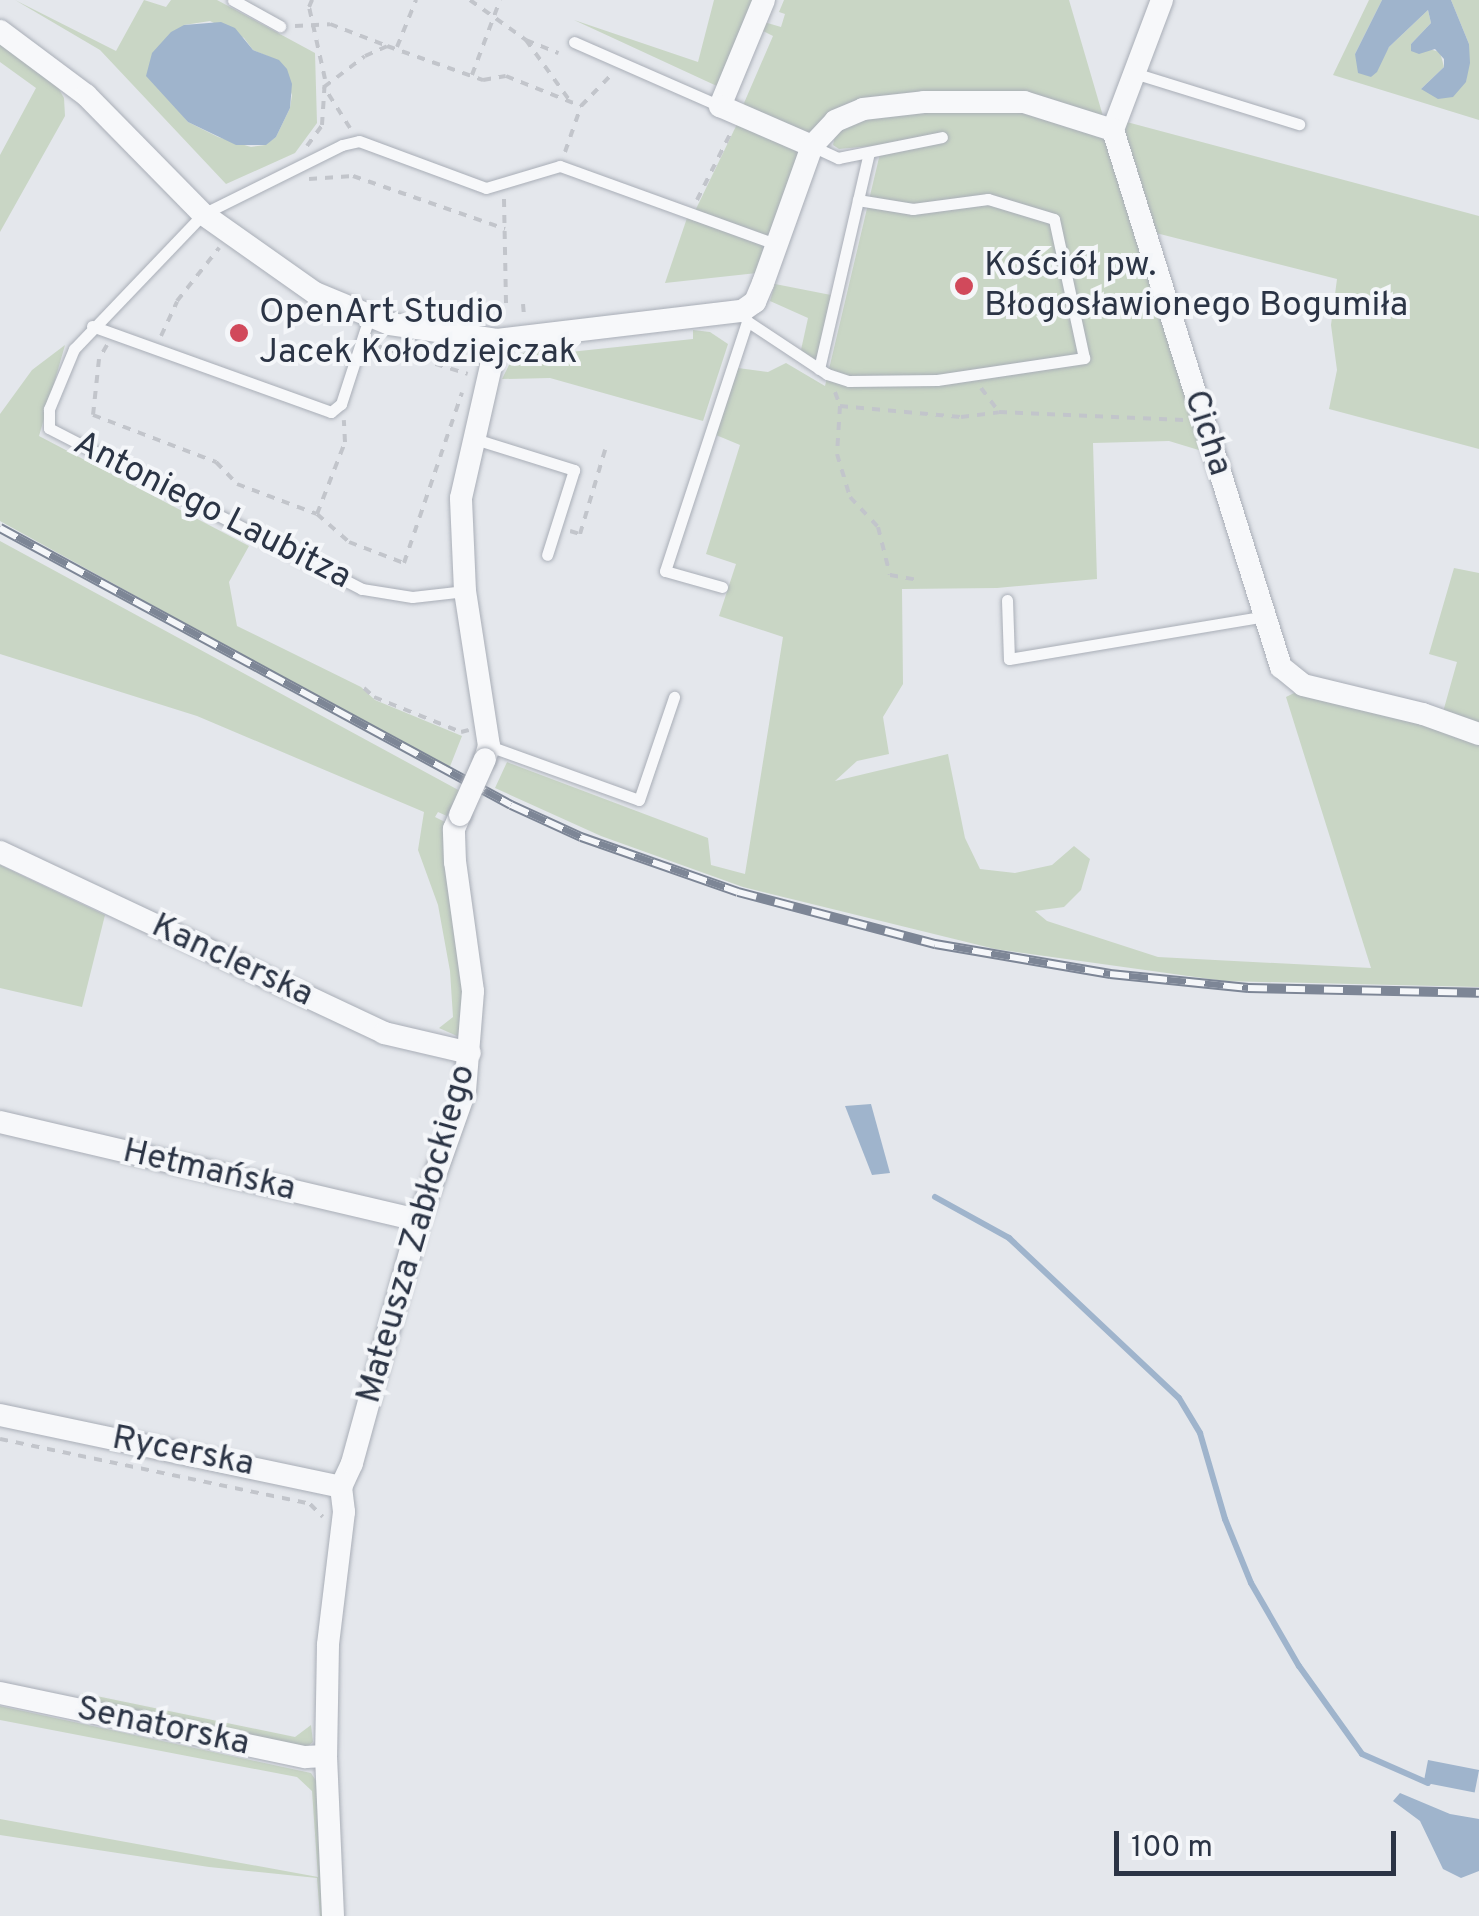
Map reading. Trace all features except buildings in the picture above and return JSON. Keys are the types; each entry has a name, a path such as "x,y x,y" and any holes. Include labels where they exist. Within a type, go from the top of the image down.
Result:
{"street":[{"path":"764,0 730,110 812,146"},
{"path":"0,31 86,95 203,214 302,285 369,318 497,340 744,316 755,302 778,245 812,146 835,121 863,108 924,102 1024,102 1113,130 1162,0"},
{"name":"Cicha","path":"1113,130 1281,668 1303,685 1423,714 1479,734"},
{"path":"487,744 465,591 461,498 497,340"},
{"name":"Mateusza Zabłockiego","path":"341,1487 352,1462 418,1220 465,1090 473,992 454,829 487,744"},
{"name":"Kanclerska","path":"0,852 384,1033 470,1053"},
{"name":"Hetmańska","path":"0,1122 418,1220"},
{"name":"Rycerska","path":"0,1416 341,1487"},
{"path":"333,1916 326,1756 328,1645 343,1522 341,1487"},
{"name":"Senatorska","path":"0,1693 304,1757 326,1756"}],"lane":[{"path":"233,0 280,26"},
{"path":"574,42 730,110"},
{"path":"1134,73 1299,124"},
{"path":"812,146 838,158 942,138"},
{"path":"359,142 486,188 560,166 778,245"},
{"name":"Antoniego Laubitza","path":"359,142 203,214 74,348 49,410 49,428 362,589 412,597 465,591"},
{"path":"823,371 869,153"},
{"path":"722,586 666,571 744,316 823,371 850,381 937,380 1084,358 1054,219 988,200 913,210 858,200"},
{"path":"92,326 331,412 337,407 369,318"},
{"path":"474,439 574,470 547,555"},
{"path":"1007,600 1009,658 1265,616"},
{"path":"487,744 639,800 674,697"}],"path":[{"path":"312,0 309,7 324,87 322,125 293,175 353,176 504,229"},
{"path":"397,48 416,0"},
{"path":"470,0 526,40 559,53"},
{"path":"472,77 500,0"},
{"path":"280,26 330,24 472,77 506,76 581,106"},
{"path":"526,40 570,102"},
{"path":"324,87 365,56 386,46"},
{"path":"560,166 581,106 613,73"},
{"path":"324,87 359,142"},
{"path":"691,213 730,110"},
{"path":"504,182 506,304"},
{"path":"155,350 177,300 232,233"},
{"path":"111,336 99,360 93,414 216,462 236,484 317,514 349,542 404,563 469,373 361,341"},
{"path":"823,371 840,406 837,454 850,497 878,527 890,576 918,580"},
{"path":"972,375 1000,412"},
{"path":"840,406 960,417 1000,412 1204,421"},
{"path":"317,514 345,442 346,426 337,407"},
{"path":"556,526 580,534 606,450"},
{"path":"364,688 374,697 487,744"},
{"path":"0,1439 310,1504 343,1522"}],"green space":[{"path":"15,0 116,51 144,0 166,7 171,0 217,0 315,53 317,123 295,153 226,184 100,50","holes":["210,21 244,38 253,50 279,61 292,95 276,137 265,145 251,147 188,122 170,100 184,25"]},
{"path":"714,0 754,0 719,87 574,20 698,62"},
{"path":"784,0 1069,0 1105,123 1023,98 864,102 806,136 741,110 773,36 761,30 764,22 781,27 785,14 779,12"},
{"path":"1369,0 1382,0 1355,54 1371,77 1389,47 1428,10 1431,23 1411,44 1440,52 1444,67 1421,89 1466,82 1469,44 1451,0 1479,0 1479,120 1333,75"},
{"path":"0,42 55,82 64,98 65,116 0,232 0,155 36,88 0,62"},
{"path":"1020,109 1107,136 1202,451 1169,441 1093,443 1097,579 997,588 902,589 903,684 883,717 889,754 857,761 835,781 948,754 965,838 980,869 1015,873 1052,865 1074,846 1090,859 1081,890 1064,907 1035,911 1047,921 1158,957 1371,968 1286,697 1300,690 1479,738 1479,987 1224,981 995,949 743,887 601,836 495,788 507,762 708,838 711,865 745,874 783,637 719,616 736,564 706,554 740,445 716,435 738,368 768,372 786,363 825,386 882,145 839,149 833,145 836,131 865,112"},
{"path":"1123,121 1479,216 1479,449 1329,409 1337,370 1331,325 1337,279 1152,232 1121,140"},
{"path":"738,122 803,154 771,239 695,211"},
{"path":"687,218 763,245 767,249 757,273 665,283"},
{"path":"775,284 831,295 816,361 801,350 808,318 770,301"},
{"path":"693,330 710,332 728,344 703,421 550,378 502,379 511,361 530,349 550,345 551,354 693,339"},
{"path":"65,345 39,436 249,546 229,582 237,626 361,687 375,700 462,736 449,769 0,521 0,414 32,370"},
{"path":"0,541 462,792 449,817 438,812 435,817 445,822 466,992 461,1033 457,1036 439,1028 453,1017 450,971 438,905 418,850 424,812 197,716 0,654"},
{"path":"1454,568 1479,573 1479,725 1443,712 1457,662 1429,654"},
{"path":"0,865 105,915 82,1007 0,988"},
{"path":"82,1693 295,1737 311,1725 313,1742 306,1748 80,1703"},
{"path":"0,1706 311,1773 318,1784 325,1916 320,1916 317,1878 209,1867 0,1835 0,1819 318,1877 312,1791 297,1777 0,1720"}],"water":[{"path":"1382,0 1451,0 1469,44 1470,63 1466,82 1453,97 1438,99 1421,89 1444,67 1444,59 1435,49 1419,54 1411,51 1411,44 1431,23 1428,10 1389,47 1377,72 1371,77 1358,73 1355,54"},
{"path":"221,22 235,28 253,50 279,60 287,69 292,84 290,108 276,137 266,145 236,145 188,122 146,76 152,53 171,32 184,25"},
{"path":"871,1104 890,1173 872,1175 845,1106"},
{"path":"1428,1760 1479,1770 1475,1792 1424,1783"},
{"path":"1400,1793 1450,1814 1479,1819 1479,1871 1461,1878 1443,1869 1420,1821 1393,1801"}],"waterway":[{"path":"935,1197 1009,1238 1179,1398 1200,1433 1225,1519 1251,1583 1299,1666 1362,1754 1428,1783"}],"railway":[{"path":"0,528 511,805 581,837 738,892 935,944 1110,974 1248,988 1479,993"}],"place":[{"name":"Kościół pw. Błogosławionego Bogumiła","path":"964,286"},
{"name":"OpenArt Studio Jacek Kołodziejczak","path":"239,333"}]}
